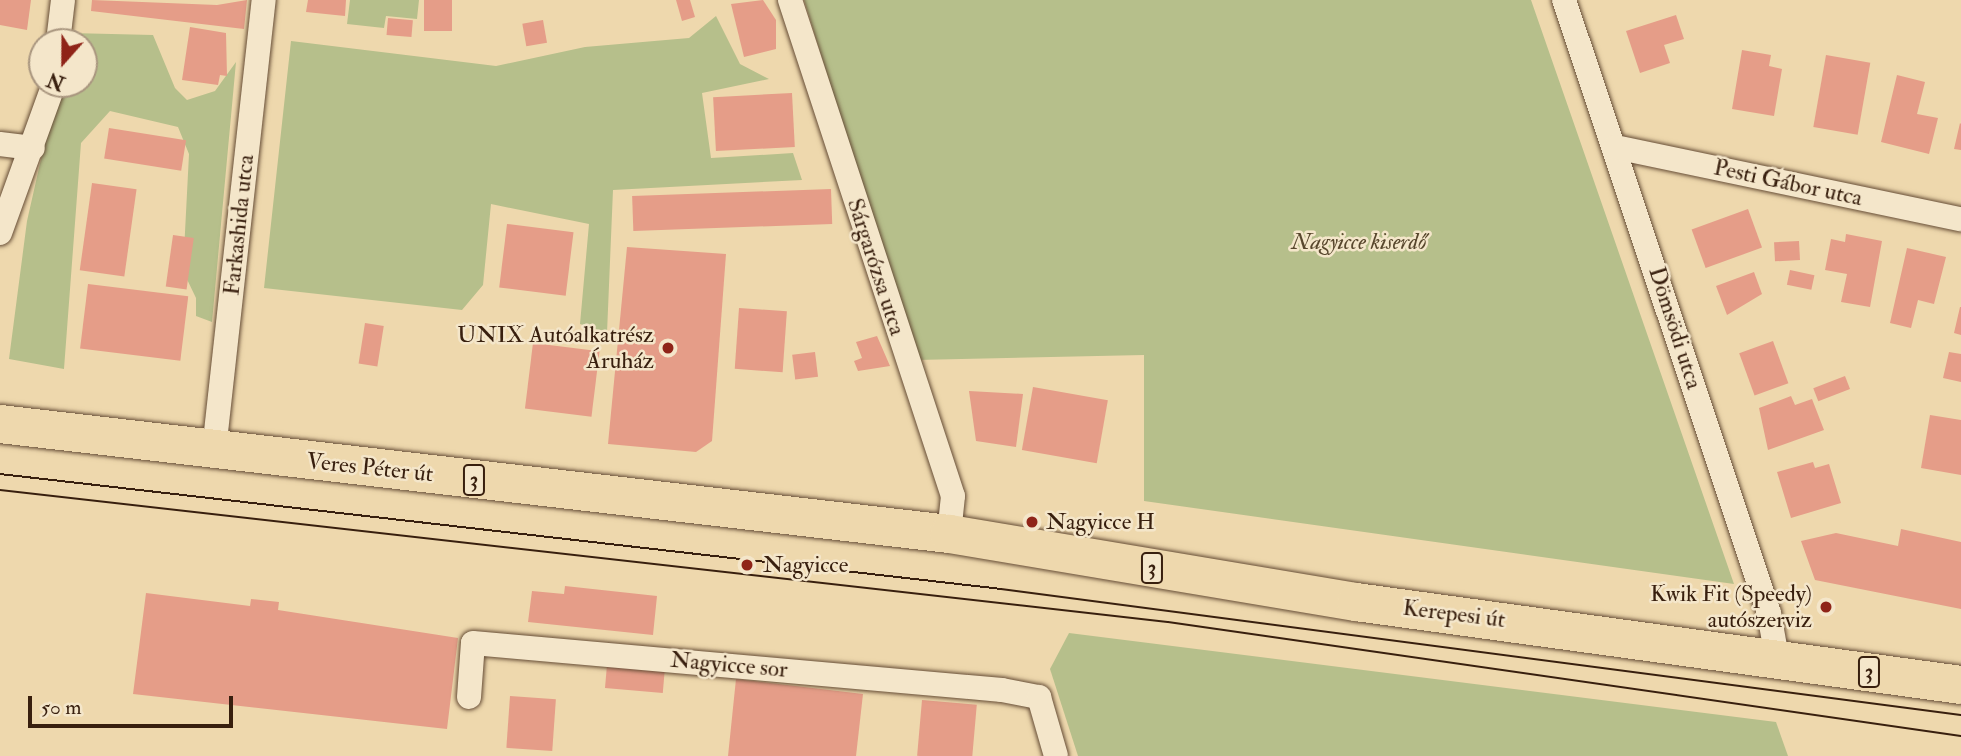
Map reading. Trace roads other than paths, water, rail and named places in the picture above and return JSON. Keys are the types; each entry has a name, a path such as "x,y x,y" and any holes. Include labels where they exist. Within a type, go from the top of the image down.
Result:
{"main road":[{"name":"Veres Péter út","path":"0,424 949,534"},
{"name":"Kerepesi út","path":"949,534 1356,602 1961,685"}],"street":[{"path":"60,28 63,0"},
{"name":"Farkashida utca","path":"214,450 264,0"},
{"name":"Sárgarózsa utca","path":"790,0 953,496 949,534"},
{"name":"Dömsödi utca","path":"1564,0 1769,613 1777,658"},
{"path":"0,233 49,98"},
{"path":"0,144 33,148"},
{"name":"Pesti Gábor utca","path":"1615,147 1961,219"},
{"name":"Nagyicce sor","path":"469,698 473,643 1039,697 1056,756"}],"tram line":[{"path":"0,474 1001,589 1961,715"},
{"path":"0,490 1168,622 1961,736"}],"place":[{"name":"UNIX Autóalkatrész Áruház","path":"668,348"},
{"name":"Nagyicce H","path":"1032,522"},
{"name":"Nagyicce","path":"747,565"},
{"name":"Kwik Fit (Speedy) autószerviz","path":"1826,607"}],"park label":[{"name":"Nagyicce kiserdő","path":"1359,242"}]}
